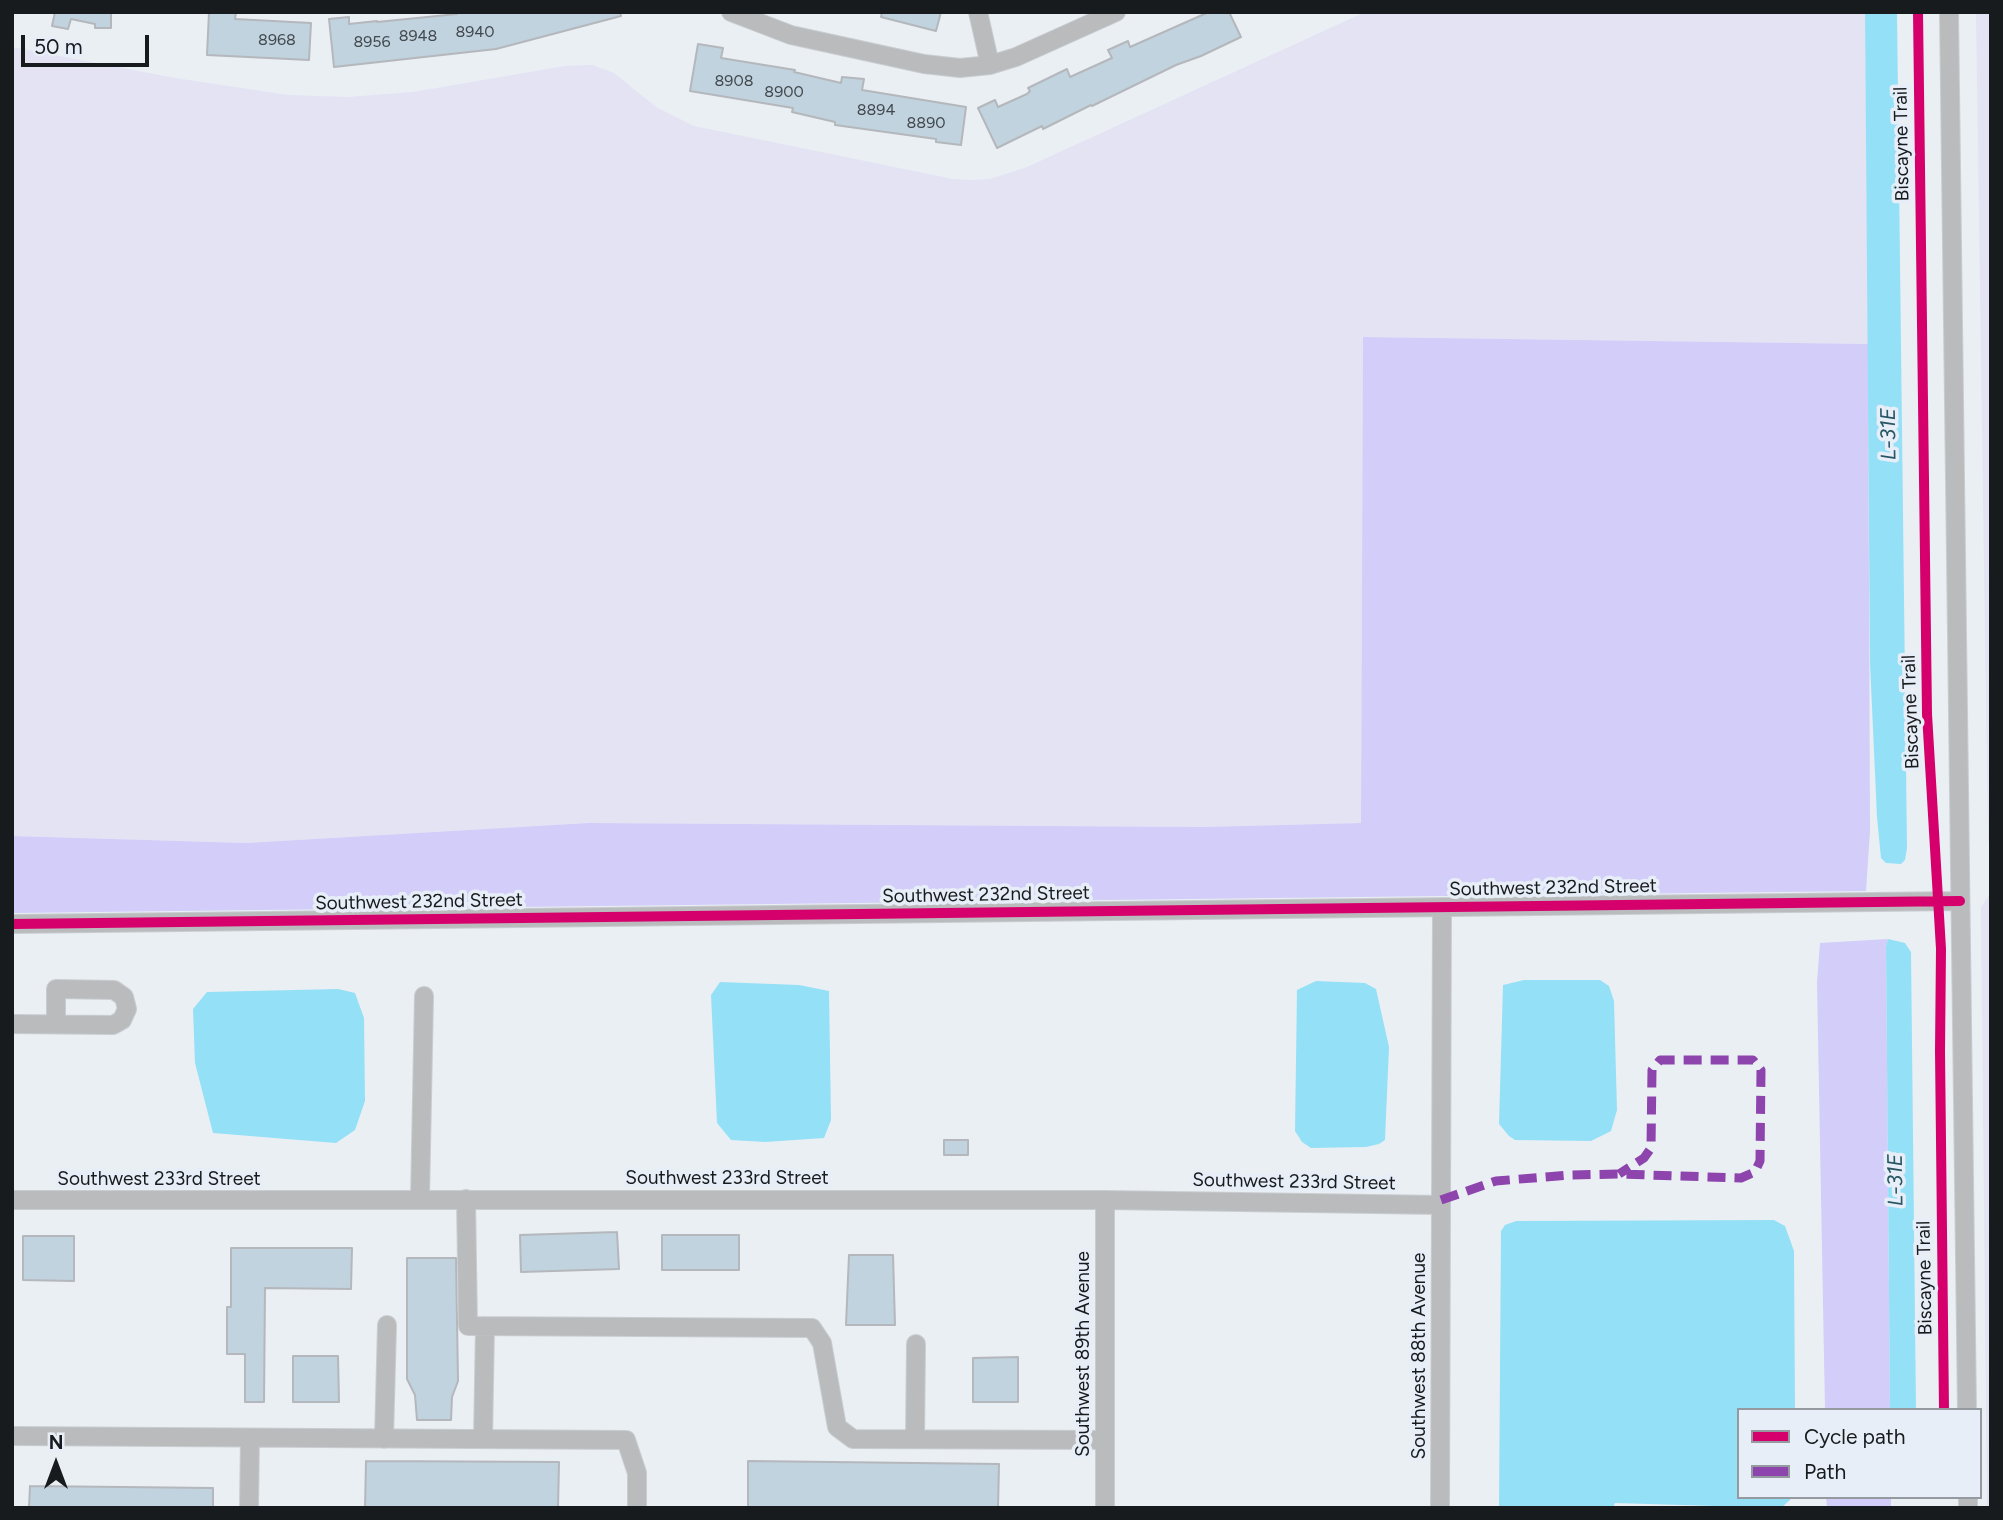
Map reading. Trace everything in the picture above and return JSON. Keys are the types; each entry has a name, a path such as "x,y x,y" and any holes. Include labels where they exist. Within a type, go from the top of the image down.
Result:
{"street":[{"path":"978,12 990,65"},
{"path":"737,13 791,35 950,68 990,65 1016,57 1116,12"},
{"path":"1949,12 1966,1408"},
{"name":"Southwest 232nd Street","path":"12,924 1960,901"},
{"name":"Southwest 88th Avenue","path":"1440,1508 1441,907"},
{"path":"420,1199 424,996"},
{"path":"12,1024 56,1024"},
{"path":"466,1199 468,1326 812,1328 822,1343 837,1427 853,1439 1104,1440"},
{"name":"Southwest 233rd Street","path":"12,1200 1105,1199 1441,1205"},
{"name":"Southwest 89th Avenue","path":"1105,1199 1105,1508"},
{"path":"384,1439 387,1325"},
{"path":"483,1439 485,1326"},
{"path":"915,1439 916,1344"},
{"path":"12,1436 626,1440 637,1473 636,1508"},
{"path":"249,1508 250,1438"}],"shaded area":[{"path":"1365,12 1865,12 1868,344 1363,337 1361,823 1202,827 588,823 246,843 12,836 12,47 175,78 288,95 348,97 413,92 565,66 592,65 614,73 656,107 694,126 953,179 971,180 990,179 1027,167"},
{"path":"1976,12 1991,12 1991,850 1988,842"},
{"path":"1363,337 1868,344 1870,831 1866,891 12,913 12,836 246,843 588,823 1202,827 1361,823"},
{"path":"1991,892 1991,1508 1987,1508 1981,907"},
{"path":"1888,939 1890,1408 1825,1408 1817,982 1820,943"},
{"path":"1826,1499 1891,1499 1891,1508 1827,1508"}],"water":[{"name":"L-31E","path":"1865,12 1897,12 1907,848 1905,860 1901,864 1886,863 1881,858 1870,663"},
{"name":"L-31E","path":"1888,939 1905,943 1911,952 1916,1408 1890,1408"},
{"path":"1524,980 1600,980 1609,986 1614,1001 1617,1110 1611,1131 1591,1141 1515,1140 1499,1124 1503,985"},
{"path":"1316,981 1365,983 1376,989 1389,1047 1385,1140 1379,1144 1366,1147 1311,1148 1302,1142 1295,1131 1297,990"},
{"path":"720,982 799,985 829,991 831,1120 824,1138 765,1142 731,1140 717,1123 711,995"},
{"path":"338,989 355,993 364,1018 365,1101 355,1130 336,1143 213,1133 195,1063 193,1009 207,992"},
{"path":"1774,1220 1785,1226 1794,1251 1795,1408 1737,1408 1737,1499 1791,1499 1781,1508 1615,1503 1613,1508 1499,1508 1501,1231 1505,1225 1516,1221"}],"building":[{"path":"55,12 111,12 111,28 95,28 95,24 71,19 68,29 52,26"},
{"path":"209,12 236,12 235,19 311,23 309,60 207,55"},
{"path":"456,12 620,12 621,16 496,49 334,67 329,19 349,17 349,24 457,14"},
{"path":"882,12 941,12 936,31 881,17"},
{"path":"1209,12 1229,12 1241,37 997,148 978,108 995,100 998,107 1027,94 1030,91 1028,88 1067,69 1070,77 1112,58 1108,50 1128,41 1130,47"},
{"path":"698,44 723,48 721,58 795,70 794,72 841,83 842,77 864,79 862,90 966,107 961,145 835,125 835,122 792,112 793,108 690,91"},
{"path":"944,1140 968,1140 968,1155 944,1155"},
{"path":"617,1232 619,1269 521,1272 520,1235"},
{"path":"662,1235 739,1235 739,1270 662,1270"},
{"path":"23,1236 74,1236 74,1281 23,1280"},
{"path":"231,1248 352,1248 351,1289 265,1288 264,1402 245,1402 245,1354 227,1354 227,1307 231,1307"},
{"path":"849,1255 893,1255 895,1325 846,1325"},
{"path":"407,1258 456,1258 458,1381 452,1397 451,1420 417,1420 415,1395 407,1379"},
{"path":"293,1356 338,1356 339,1402 293,1402"},
{"path":"1018,1357 1018,1402 973,1402 973,1358"},
{"path":"366,1461 559,1462 558,1508 365,1508"},
{"path":"748,1461 999,1464 998,1508 748,1508"},
{"path":"30,1486 213,1488 213,1508 29,1508"}],"marked path":[{"path":"1441,1200 1496,1181 1569,1175 1741,1178 1755,1172 1760,1161 1761,1070 1753,1060 1660,1060 1652,1070 1651,1148 1644,1158 1619,1174"}],"cycle path":[{"name":"Biscayne Trail","path":"1918,12 1927,714 1941,949 1944,1408"},
{"path":"12,924 1960,901"}]}
